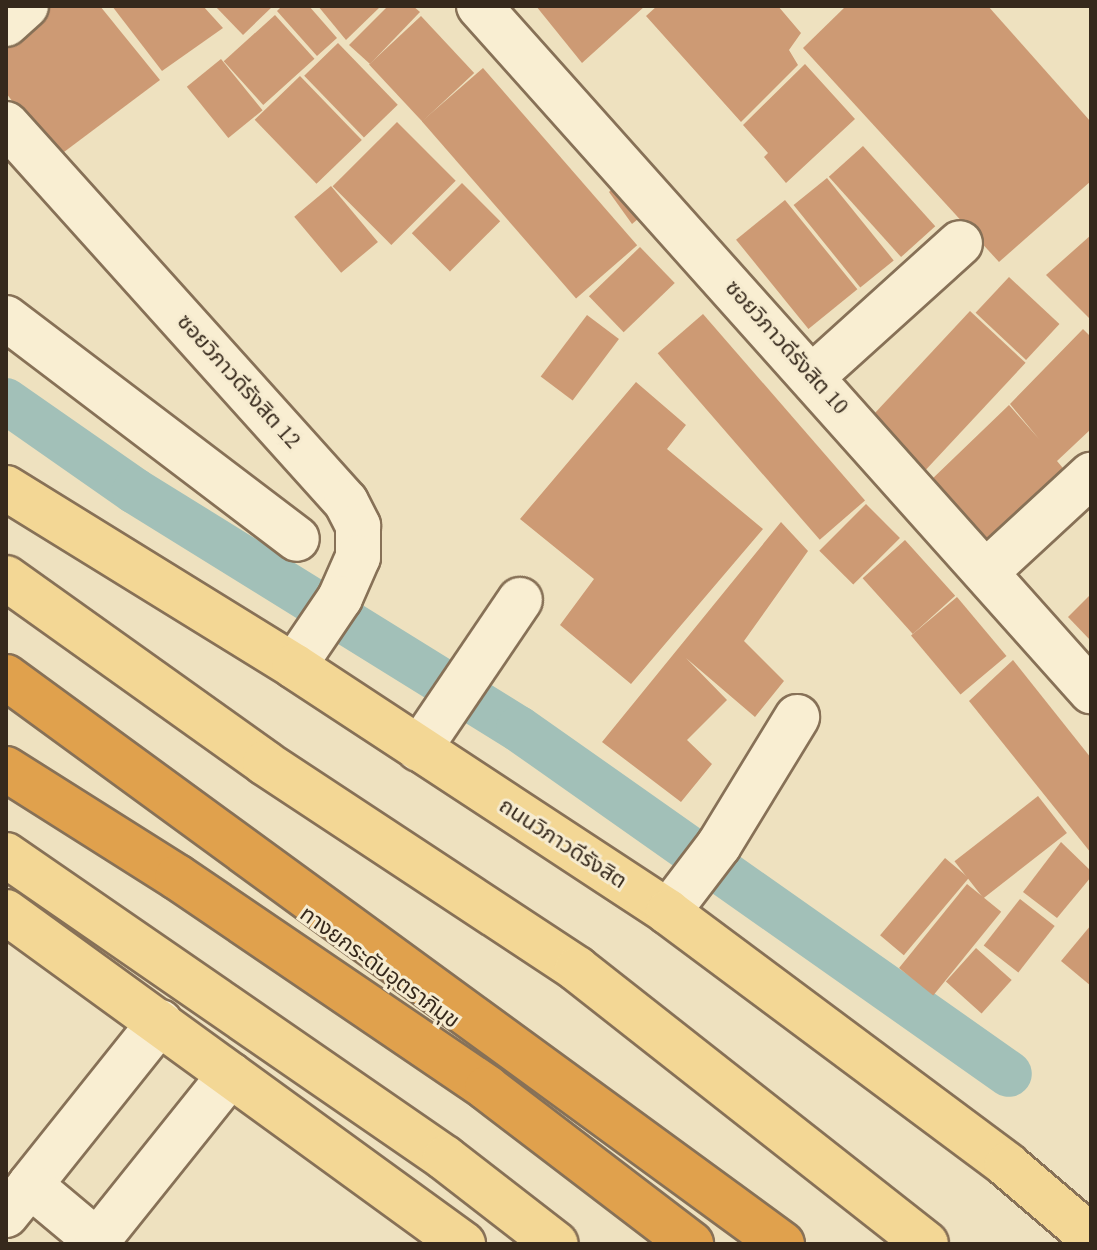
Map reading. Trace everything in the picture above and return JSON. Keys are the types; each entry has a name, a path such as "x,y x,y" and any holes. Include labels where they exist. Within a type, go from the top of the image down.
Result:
{"highway":[{"path":"6,677 212,832 519,1048 782,1244"},
{"name":"ทางยกระดับอุตราภิมุข","path":"6,690 755,1244"},
{"path":"6,770 177,877 487,1088 691,1244"},
{"path":"6,770 469,1097 662,1244"}],"main road":[{"name":"ถนนวิภาวดีรังสิต","path":"6,488 304,654 419,749 679,897 1091,1237"},
{"path":"6,578 265,763 577,969 926,1244"},
{"path":"6,855 445,1158 556,1244"},
{"path":"6,912 463,1244"}],"street":[{"path":"6,24 26,6"},
{"name":"ซอยวิภาวดีรังสิต 10","path":"479,6 813,376 1091,691"},
{"name":"ซอยวิภาวดีรังสิต 12","path":"6,124 346,502 358,526 358,557 340,598 304,654"},
{"path":"813,376 960,243"},
{"path":"6,318 297,539"},
{"path":"987,571 1091,475"},
{"path":"419,749 520,600"},
{"path":"679,897 719,845 797,717"},
{"path":"160,1022 18,1200 97,1241 230,1075"}],"building":[{"path":"51,6 100,6 160,80 56,158 6,93 6,46"},
{"path":"112,6 203,6 223,28 162,71"},
{"path":"215,6 273,6 243,35"},
{"path":"282,6 309,6 337,38 317,56 277,11"},
{"path":"318,6 381,6 346,40"},
{"path":"388,6 413,6 420,12 370,64 349,45"},
{"path":"536,6 645,6 582,63"},
{"path":"657,6 778,6 801,33 789,50 798,65 741,122 646,16"},
{"path":"846,6 988,6 1091,122 1091,181 999,262 803,48"},
{"path":"275,15 314,59 263,105 224,61"},
{"path":"421,16 474,73 422,121 369,64"},
{"path":"338,43 398,105 364,138 304,76"},
{"path":"221,59 263,110 228,138 187,87"},
{"path":"805,64 855,119 786,183 764,157 768,153 743,125"},
{"path":"483,68 637,245 576,298 422,121"},
{"path":"300,76 362,140 317,184 255,120"},
{"path":"397,122 456,181 391,245 333,186"},
{"path":"863,146 935,226 901,257 829,177"},
{"path":"624,177 651,208 632,224 609,192"},
{"path":"827,178 894,260 860,287 794,205"},
{"path":"462,183 500,221 450,271 412,233"},
{"path":"331,186 378,242 341,273 294,217"},
{"path":"785,200 857,289 808,329 736,240"},
{"path":"1091,235 1091,320 1046,275"},
{"path":"640,247 675,283 624,332 589,296"},
{"path":"1009,277 1059,324 1026,360 976,313"},
{"path":"970,311 1026,363 923,473 867,421"},
{"path":"703,314 865,500 820,540 658,353"},
{"path":"587,315 619,339 573,401 541,376"},
{"path":"1083,329 1091,337 1091,429 1057,461 1073,480 993,551 930,481 1009,405 1039,439 1010,404"},
{"path":"636,382 686,425 667,449 763,529 631,684 560,625 594,579 520,519"},
{"path":"866,504 900,538 853,585 819,551"},
{"path":"781,522 808,551 744,641 784,681 755,717 686,658 727,700 687,740 712,764 681,802 602,742"},
{"path":"905,540 955,596 913,634 863,578"},
{"path":"1091,594 1091,641 1068,617"},
{"path":"957,597 1006,656 961,695 911,636"},
{"path":"1013,660 1091,758 1091,853 969,701"},
{"path":"1038,796 1067,833 983,898 954,861"},
{"path":"1061,842 1091,871 1091,877 1057,918 1023,892"},
{"path":"945,858 969,878 904,955 880,935"},
{"path":"967,884 1001,912 933,996 899,968"},
{"path":"1020,899 1055,926 1018,973 984,945"},
{"path":"1091,925 1091,986 1061,961"},
{"path":"976,948 1012,980 982,1014 946,981"}],"waterway":[{"path":"6,401 135,491 519,729 1009,1074"}]}
